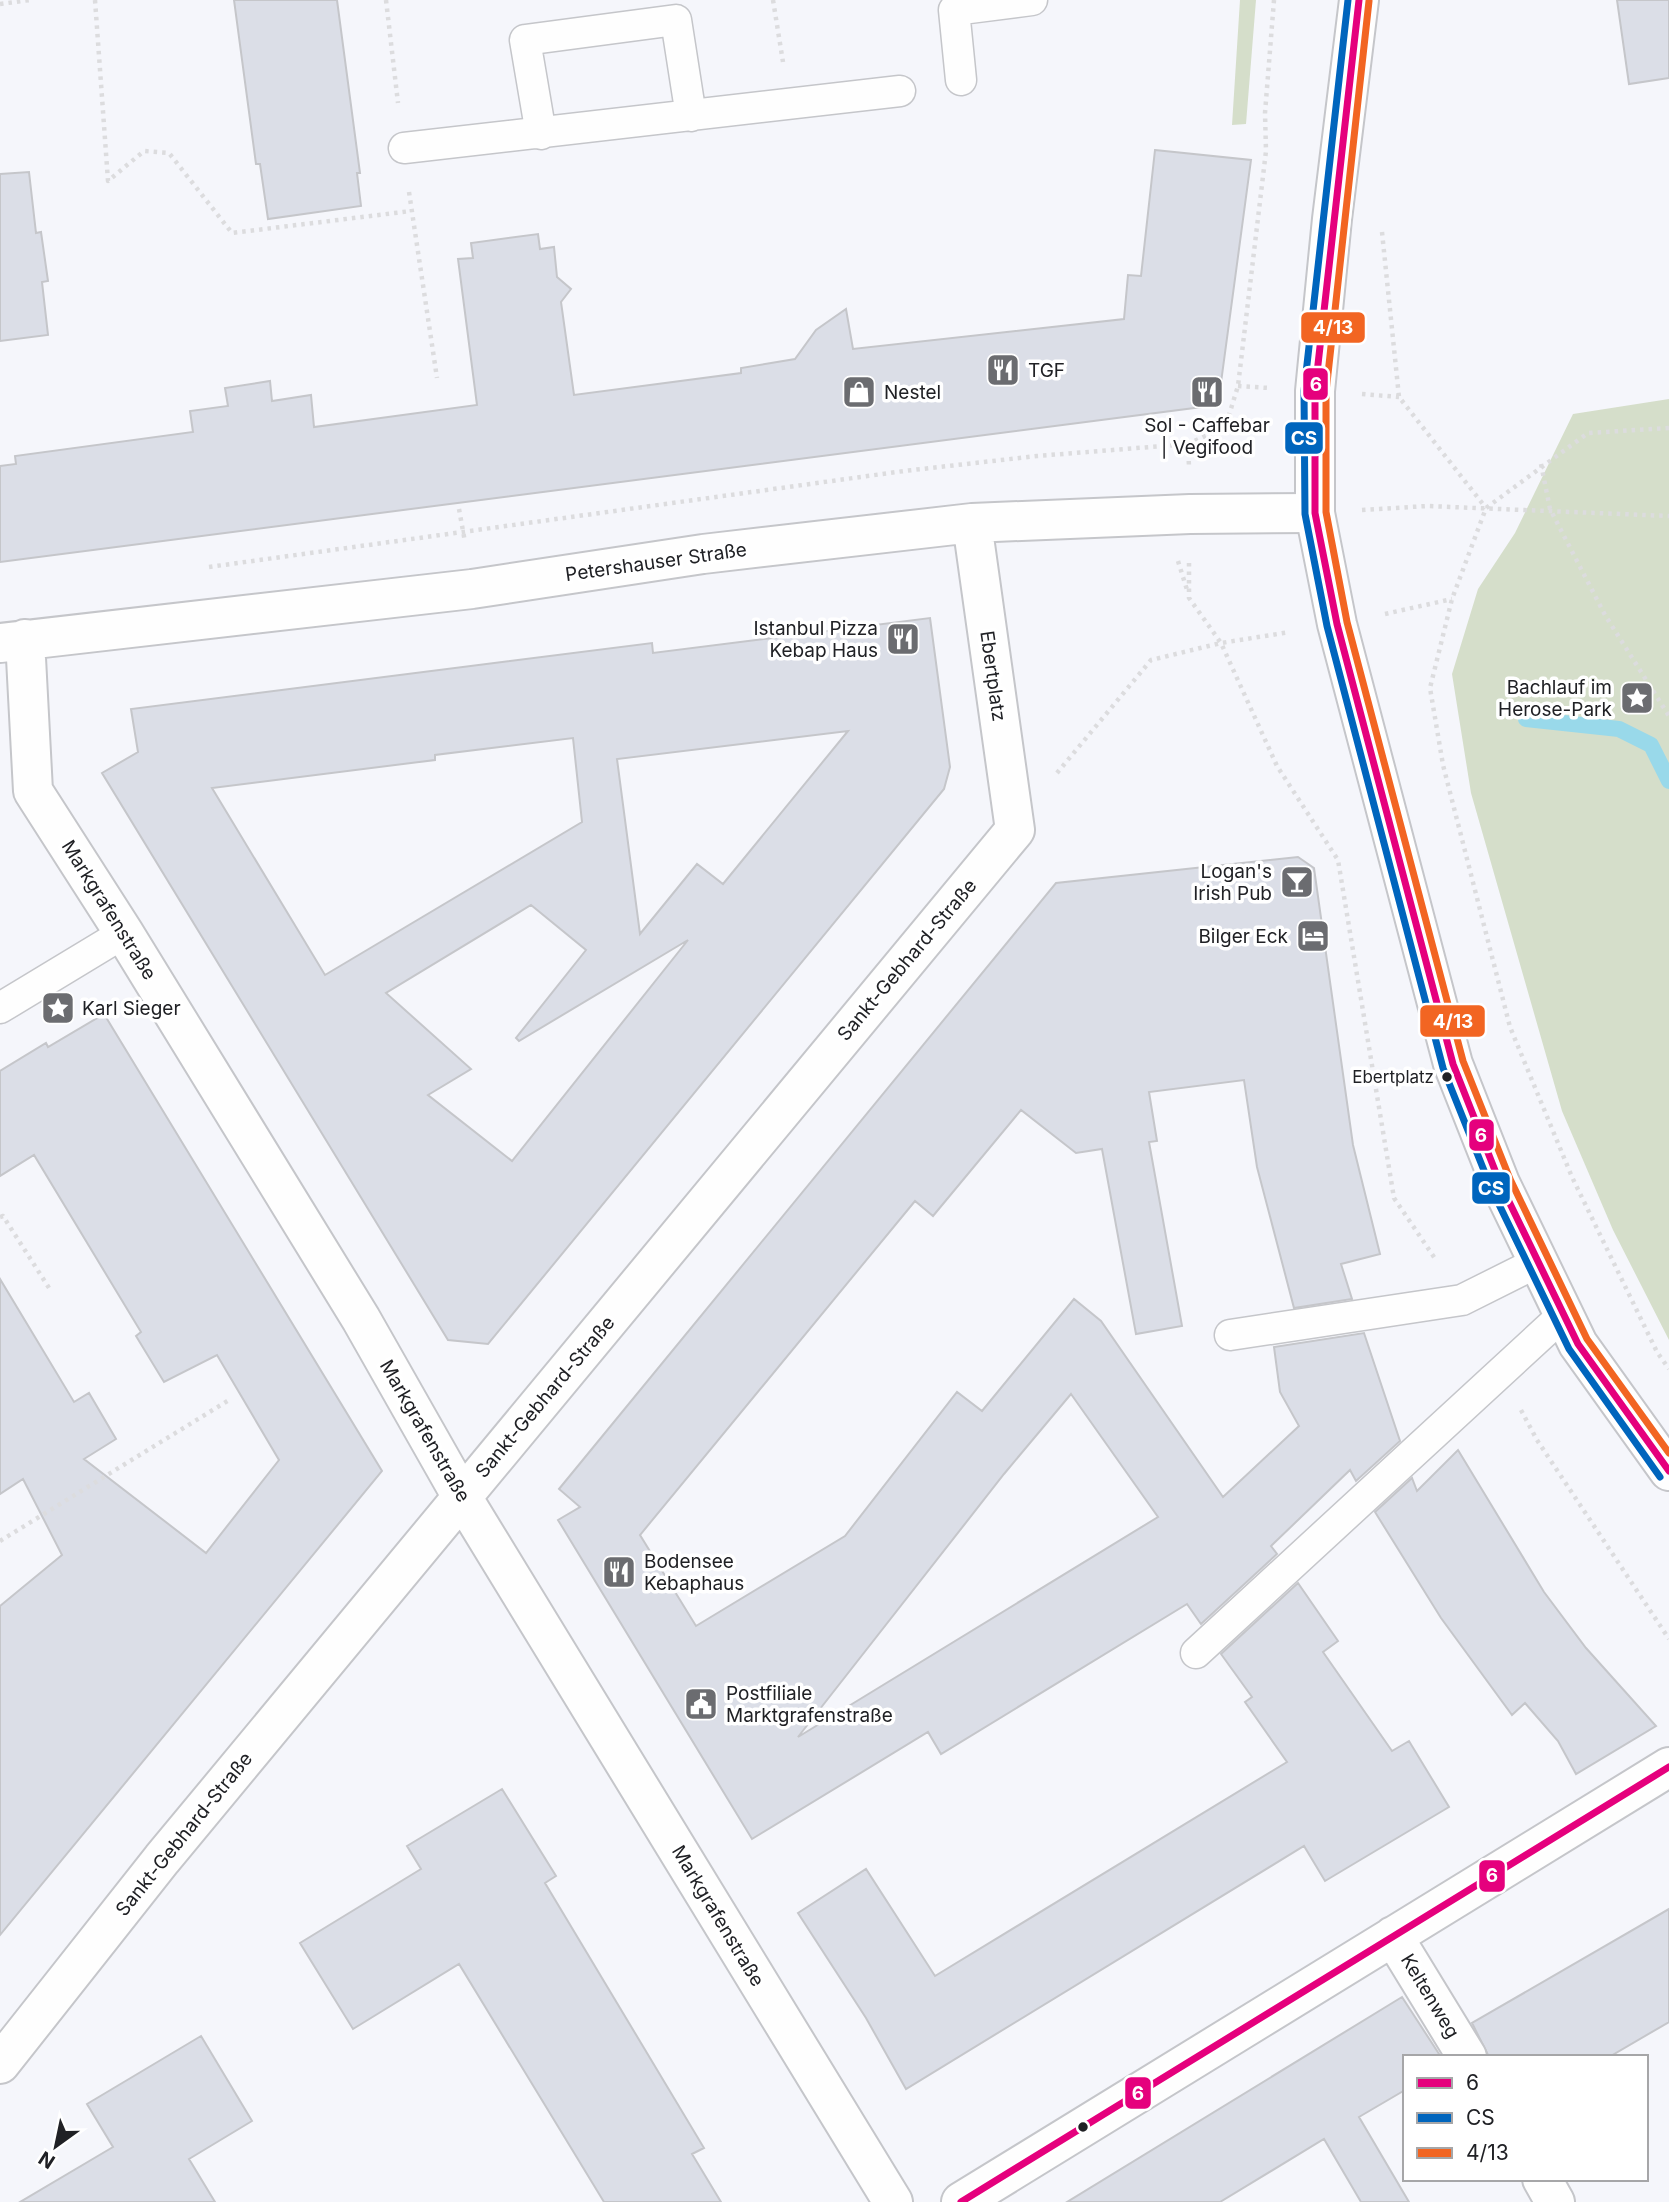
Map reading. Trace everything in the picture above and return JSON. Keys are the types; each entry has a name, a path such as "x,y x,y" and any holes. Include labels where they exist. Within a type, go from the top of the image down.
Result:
{"street":[{"path":"1359,0 1333,206 1316,377 1315,513 1337,624 1453,1064 1500,1183 1578,1344 1669,1471"},
{"name":"Petershauser Straße","path":"12,641 472,589 703,554 972,523 1190,514 1315,513"},
{"name":"Ebertplatz","path":"972,523 1015,830"},
{"name":"Markgrafenstraße","path":"12,641 33,791 124,933 386,1363 462,1497 893,2202"},
{"name":"Sankt-Gebhard-Straße","path":"0,2064 162,1859 1015,830"},
{"path":"961,2202 1669,1767"},
{"name":"Keltenweg","path":"1393,1936 1466,2055"},
{"path":"1543,2181 1555,2202"}],"lane":[{"path":"961,80 954,10 1032,0"},
{"path":"541,134 525,40 676,20 691,116"},
{"path":"404,148 900,91"},
{"path":"0,1008 124,933"},
{"path":"1230,1335 1462,1300 1538,1262"},
{"path":"1196,1653 1563,1315"}],"path":[{"path":"0,5 30,0"},
{"path":"95,0 108,181 144,151 169,153 232,233 411,211 438,377"},
{"path":"774,0 789,104"},
{"path":"203,568 462,530 931,468 1188,444 1216,431 1229,415 1237,386 1266,151 1265,113 1274,0"},
{"path":"1381,225 1399,397 1486,508"},
{"path":"1669,428 1588,433 1541,464 1486,508 1452,599 1430,688 1443,765 1510,1027 1572,1177 1657,1352 1669,1369"},
{"path":"1541,464 1550,509 1605,615 1669,716"},
{"path":"1315,513 1427,506 1669,516"},
{"path":"459,509 462,530"},
{"path":"1190,514 1189,598 1221,643 1277,766 1338,860 1394,1198 1462,1300"},
{"path":"1015,830 1039,794 1151,660 1221,643"},
{"path":"1,1217 51,1291"},
{"path":"1502,1374 1537,1440 1668,1636"},
{"path":"0,1541 229,1400"}],"green space":[{"path":"1240,0 1256,0 1246,124 1232,125"},
{"path":"1669,399 1669,1340 1613,1230 1562,1111 1471,793 1452,674 1478,589 1515,533 1573,414"}],"building":[{"path":"234,0 337,0 360,173 357,173 361,206 268,219 260,164 256,164"},
{"path":"1617,0 1669,0 1669,78 1629,84"},
{"path":"1155,150 1251,160 1220,390 1202,407 0,562 0,466 16,464 15,456 193,432 190,411 228,406 225,388 270,381 272,401 311,395 314,427 477,405 458,259 473,258 471,243 538,234 540,249 554,247 557,277 571,289 561,302 574,395 741,373 741,368 795,359 816,330 846,309 853,349 1124,319 1128,275 1141,276"},
{"path":"29,172 36,233 41,232 48,281 42,282 48,335 0,341 0,174"},
{"path":"930,618 950,767 944,789 488,1344 448,1340 102,773 138,752 131,709 652,643 653,653","holes":["848,731 723,884 697,864 640,934 617,759","573,738 582,822 325,975 212,788 435,760 435,755","531,905 586,950 516,1038 519,1041 688,940 512,1161 428,1095 471,1069 386,993"]},
{"path":"1298,857 1314,868 1353,1145 1380,1254 1341,1264 1352,1299 1294,1308 1257,1167 1244,1080 1149,1092 1157,1141 1149,1142 1182,1326 1136,1334 1102,1149 1076,1153 1021,1110 933,1216 915,1201 640,1535 696,1626 845,1536 957,1392 982,1411 1074,1299 1101,1321 1223,1497 1299,1426 1280,1392 1274,1347 1364,1333 1400,1441 1356,1481 1350,1470 1271,1546 1277,1554 1201,1624 1187,1604 941,1754 928,1732 752,1839 558,1520 580,1507 559,1489 1056,883","holes":["1071,1394 1158,1517 798,1737 1004,1474"]},
{"path":"104,1014 382,1471 0,1935 0,1606 62,1555 23,1479 0,1494 0,1279 74,1402 89,1393 116,1439 84,1459 206,1553 279,1460 217,1355 164,1382 136,1336 141,1332 34,1155 0,1176 0,1071 46,1043 48,1047"},
{"path":"1458,1450 1544,1592 1586,1648 1656,1726 1576,1774 1558,1741 1525,1703 1512,1715 1441,1618 1375,1512 1412,1478 1417,1491"},
{"path":"1298,1583 1338,1641 1323,1652 1392,1751 1409,1741 1449,1807 1325,1881 1304,1846 906,2089 866,2018 798,1913 866,1869 935,1976 1287,1762 1245,1702 1252,1697 1221,1654"},
{"path":"502,1789 556,1876 545,1883 704,2148 692,2154 721,2202 604,2202 459,1964 353,2029 300,1943 421,1869 407,1846"},
{"path":"1669,1909 1669,2022 1612,2055 1488,2055 1472,2023"},
{"path":"1402,1997 1440,2055 1403,2055 1403,2091 1359,2117 1409,2202 1361,2202 1324,2139 1220,2202 1067,2202"},
{"path":"201,2036 252,2121 189,2159 215,2202 20,2202 113,2147 87,2104"}],"waterway":[{"path":"1526,719 1619,729 1651,745 1669,781"}],"transit line":[{"name":"CS","path":"1348,0 1304,391 1305,514 1327,626 1443,1068 1491,1188 1569,1349 1660,1477"},
{"name":"6","path":"1359,0 1315,391 1315,513 1337,624 1453,1064 1500,1183 1578,1344 1669,1471"},
{"name":"4/13","path":"1369,1 1326,392 1326,512 1347,622 1463,1061 1510,1179 1587,1339 1669,1453"},
{"name":"6","path":"961,2202 1669,1767"}],"place":[{"name":"TGF","path":"1003,370"},
{"name":"Nestel","path":"859,392"},
{"name":"Sol - Caffebar | Vegifood","path":"1207,392"},
{"name":"Istanbul Pizza Kebap Haus","path":"903,639"},
{"name":"Bachlauf im Herose-Park","path":"1637,698"},
{"name":"Logan's Irish Pub","path":"1297,882"},
{"name":"Bilger Eck","path":"1313,936"},
{"name":"Karl Sieger","path":"58,1008"},
{"name":"Ebertplatz","path":"1447,1077"},
{"name":"Bodensee Kebaphaus","path":"619,1572"},
{"name":"Postfiliale Marktgrafenstraße","path":"701,1704"}]}
